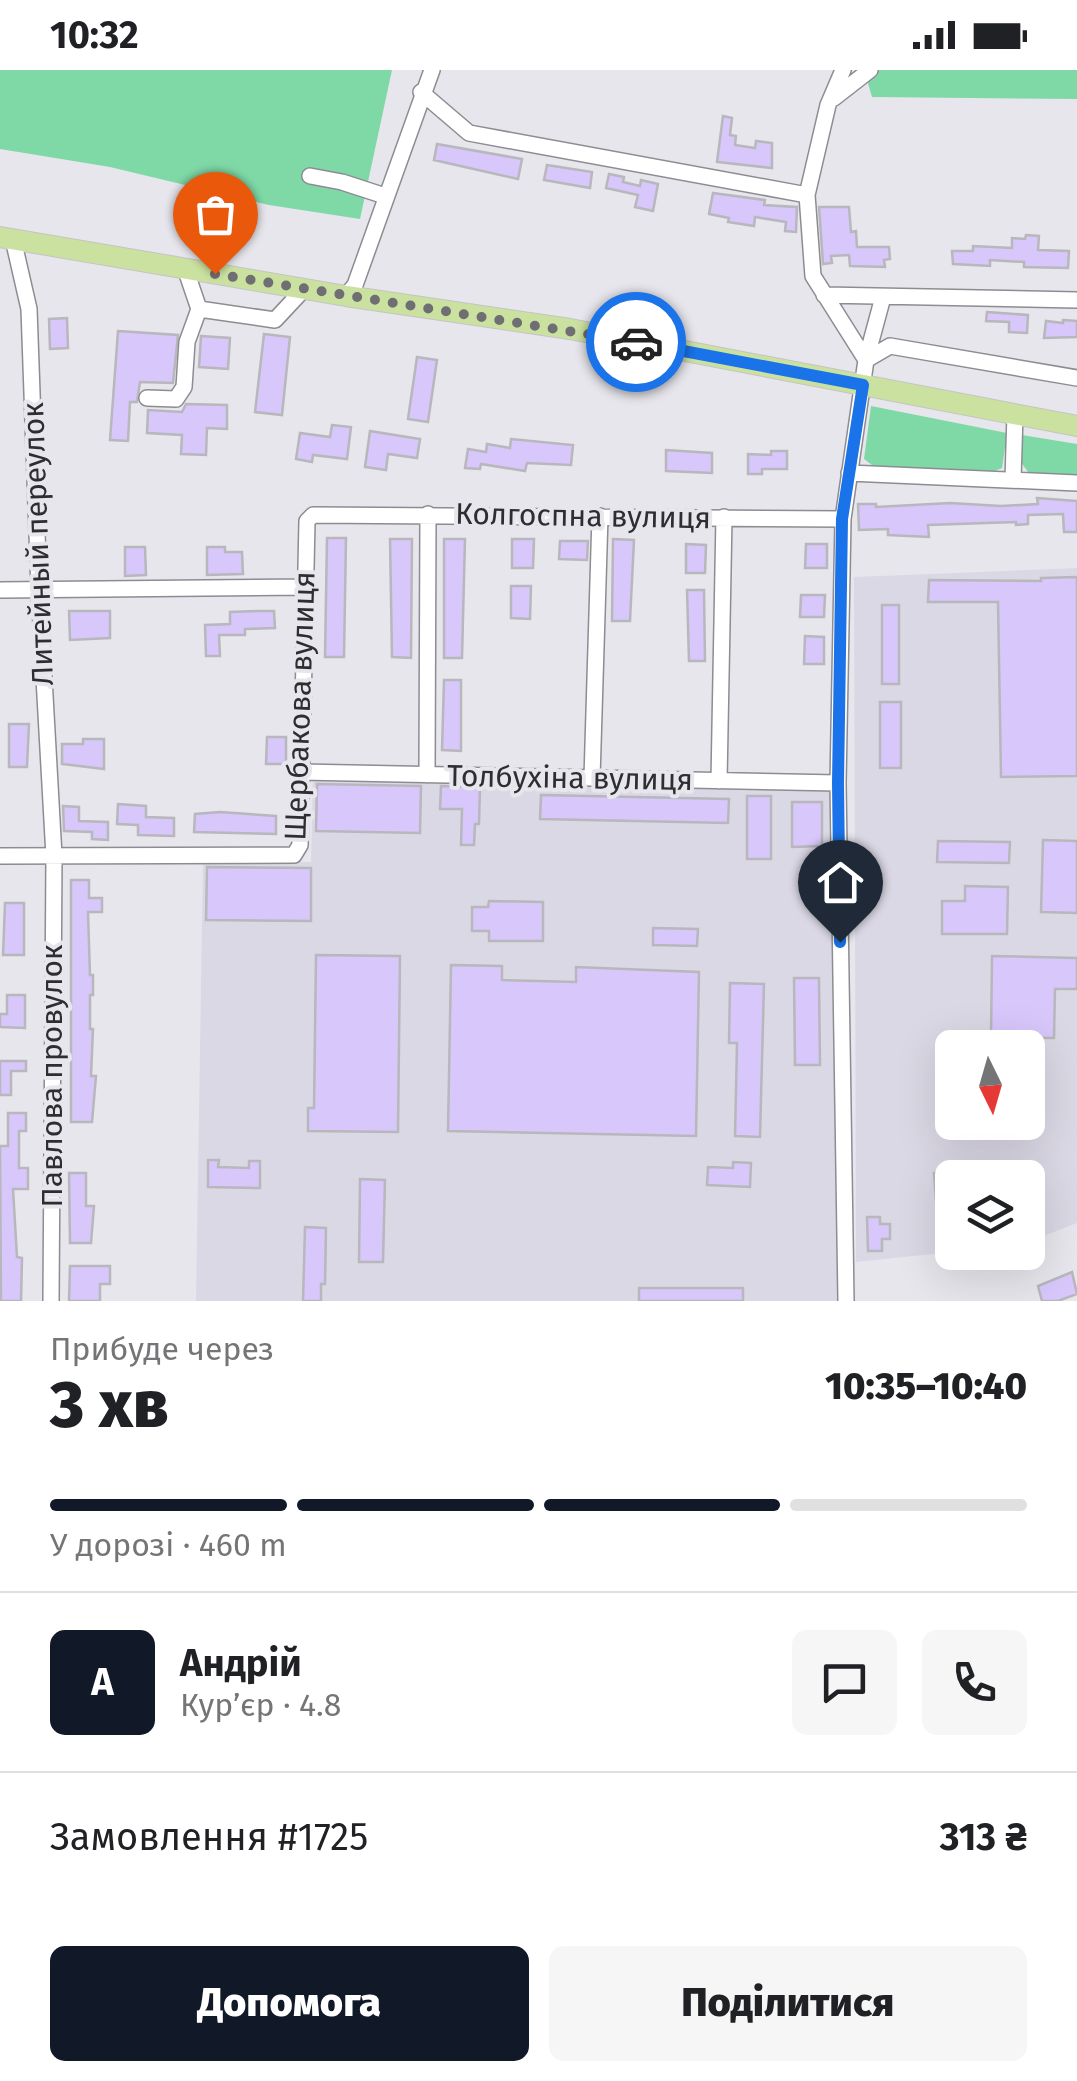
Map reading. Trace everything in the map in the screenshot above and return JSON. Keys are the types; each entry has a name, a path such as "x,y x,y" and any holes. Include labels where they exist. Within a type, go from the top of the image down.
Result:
{"main road":[{"path":"7,238 570,330 1077,426"}],"street":[{"path":"346,296 356,285 384,196 432,70"},
{"path":"843,70 828,105 807,195 813,276 866,360"},
{"path":"828,105 846,86 870,70"},
{"path":"422,92 469,134 807,195"},
{"path":"310,176 384,196"},
{"name":"Литейный переулок","path":"7,238 29,310 38,590 54,853"},
{"path":"147,398 176,399 184,386 187,342 200,309 186,268"},
{"path":"200,309 275,320 304,288"},
{"path":"824,295 1077,300"},
{"path":"846,1301 838,783 842,519 866,360 883,297"},
{"path":"866,360 890,346 1077,378"},
{"path":"1013,480 1014,414"},
{"path":"849,473 1077,483"},
{"name":"Колгоспна вулиця","path":"322,513 842,519"},
{"name":"Щербакова вулиця","path":"0,856 294,855 300,845 307,521 322,513"},
{"path":"428,514 428,775"},
{"path":"592,778 600,516"},
{"path":"718,781 724,517"},
{"path":"0,590 306,586"},
{"name":"Толбухіна вулиця","path":"302,772 838,783"},
{"name":"Павлова провулок","path":"51,1301 54,853"}],"shaded area":[{"path":"1077,568 1077,1223 1045,1235 1045,1160 935,1160 935,1254 856,1262 854,577"},
{"path":"313,777 831,788 840,1301 196,1301 203,862 311,862"}],"green space":[{"path":"0,70 392,70 360,219 269,205 110,167 0,149"},
{"path":"864,70 1077,70 1077,99 872,97"},
{"path":"871,406 1007,433 1002,468 987,474 876,468 864,459"},
{"path":"1022,435 1077,444 1077,479 1031,476 1020,461"}],"building":[{"path":"723,116 732,118 730,135 736,136 735,145 755,148 756,141 772,143 772,168 717,162"},
{"path":"437,144 522,159 518,179 434,160"},
{"path":"547,165 592,172 590,188 544,180"},
{"path":"609,174 640,186 641,180 658,184 653,211 635,207 638,195 606,188"},
{"path":"713,193 765,200 764,205 797,207 796,232 785,231 786,222 755,217 754,226 709,214"},
{"path":"819,207 849,207 857,247 889,247 890,259 884,260 885,267 850,266 849,255 831,256 832,263 823,264"},
{"path":"1026,235 1039,236 1038,250 1069,251 1068,268 1024,267 1024,262 990,260 990,266 953,264 952,251 973,251 973,246 1012,248 1012,238 1025,239"},
{"path":"987,312 1028,315 1027,333 1009,332 1009,322 986,321"},
{"path":"67,318 68,348 50,349 49,319"},
{"path":"1046,321 1077,321 1077,337 1044,338"},
{"path":"118,331 178,335 173,383 140,382 137,402 130,402 128,441 110,440"},
{"path":"264,334 290,337 282,415 255,412"},
{"path":"201,336 230,338 228,369 199,367"},
{"path":"417,357 437,360 428,422 408,419"},
{"path":"186,404 227,405 227,429 207,428 206,455 181,454 182,435 147,433 148,410 182,412"},
{"path":"332,425 351,427 347,459 313,455 312,462 296,459 300,433 330,437"},
{"path":"370,431 420,439 417,458 388,454 386,470 365,467"},
{"path":"511,439 573,445 571,465 527,463 525,471 481,464 480,469 465,468 468,449 486,452 487,444 510,448"},
{"path":"666,450 712,453 712,473 666,471"},
{"path":"771,451 787,451 787,469 762,469 762,474 748,474 748,454 771,455"},
{"path":"1037,498 1077,501 1077,532 1064,532 1063,514 1028,515 1028,524 1016,525 928,525 929,537 888,535 888,529 859,530 858,504 1001,506 1038,504"},
{"path":"327,538 346,538 344,657 325,657"},
{"path":"390,539 412,539 411,658 392,657"},
{"path":"444,539 465,539 462,658 444,658"},
{"path":"512,539 534,539 533,568 512,568"},
{"path":"613,539 634,540 630,621 612,621"},
{"path":"560,541 588,541 587,560 559,559"},
{"path":"686,544 706,545 705,573 686,573"},
{"path":"806,544 827,544 827,568 805,568"},
{"path":"125,547 145,547 146,575 125,576"},
{"path":"207,547 242,552 243,574 207,575"},
{"path":"1077,577 1077,776 1001,777 998,602 928,602 929,580 1041,581"},
{"path":"511,586 531,586 530,619 511,618"},
{"path":"687,590 704,590 705,661 689,661"},
{"path":"801,595 825,595 824,617 800,617"},
{"path":"882,605 899,605 899,684 882,684"},
{"path":"69,611 110,611 110,638 70,640"},
{"path":"274,611 275,628 245,629 245,635 219,635 220,656 206,656 205,625 230,624 230,612"},
{"path":"805,636 824,637 824,664 804,664"},
{"path":"444,680 461,680 461,751 442,750"},
{"path":"880,702 901,702 901,768 880,768"},
{"path":"9,724 29,724 27,767 9,767"},
{"path":"267,737 286,737 286,764 266,764"},
{"path":"83,739 104,739 104,769 62,764 62,744 83,744"},
{"path":"317,784 421,786 420,833 316,831"},
{"path":"441,786 480,787 474,845 461,845 462,809 440,809"},
{"path":"541,795 729,799 728,823 540,819"},
{"path":"747,796 771,796 771,859 747,859"},
{"path":"792,802 822,802 822,846 792,847"},
{"path":"118,804 146,806 146,817 174,818 174,836 138,835 138,825 117,824"},
{"path":"63,806 79,807 79,821 108,822 108,840 92,839 92,832 64,831"},
{"path":"195,814 276,816 276,834 194,832"},
{"path":"1043,840 1077,841 1077,913 1041,912"},
{"path":"938,841 1010,842 1009,863 937,862"},
{"path":"207,867 311,868 311,921 206,920"},
{"path":"71,880 89,880 89,898 102,898 102,912 88,912 93,975 91,1076 96,1076 92,1122 71,1122"},
{"path":"965,886 1008,887 1007,934 942,934 942,901 965,901"},
{"path":"489,901 543,902 543,941 489,941 489,931 472,931 472,907 488,907"},
{"path":"5,903 24,903 24,955 3,955"},
{"path":"653,928 698,929 697,946 653,945"},
{"path":"316,955 400,956 398,1132 308,1131 308,1108 314,1108"},
{"path":"992,956 1077,958 1077,989 1055,989 1054,1038 1045,1038 1045,1030 991,1030"},
{"path":"451,965 502,966 502,980 576,982 576,967 699,972 696,1136 448,1131"},
{"path":"794,978 819,978 820,1065 795,1065"},
{"path":"730,983 764,984 760,1137 735,1136 737,1043 729,1043"},
{"path":"7,995 25,995 25,1028 0,1027 0,1014 7,1014"},
{"path":"0,1061 26,1061 26,1071 11,1071 11,1095 0,1095"},
{"path":"8,1113 26,1113 26,1131 19,1131 19,1168 28,1168 28,1189 13,1189 17,1257 22,1258 21,1301 1,1301 0,1146 8,1146"},
{"path":"208,1160 219,1160 218,1167 249,1168 249,1161 260,1161 260,1188 208,1187"},
{"path":"733,1162 751,1163 750,1187 707,1185 708,1167 733,1168"},
{"path":"69,1173 86,1173 86,1206 94,1206 91,1243 70,1243"},
{"path":"360,1179 385,1180 383,1262 359,1262"},
{"path":"867,1217 880,1217 880,1224 890,1224 890,1239 882,1239 882,1251 868,1251"},
{"path":"305,1227 326,1228 321,1301 303,1301"},
{"path":"70,1266 110,1266 110,1284 100,1284 100,1301 69,1301"},
{"path":"1072,1272 1077,1294 1058,1301 1042,1301 1038,1286"},
{"path":"639,1288 743,1288 743,1301 639,1301"}],"way so far":[{"path":"215,274 636,342"}],"route":[{"path":"636,342 863,385 842,519 840,942"}]}
